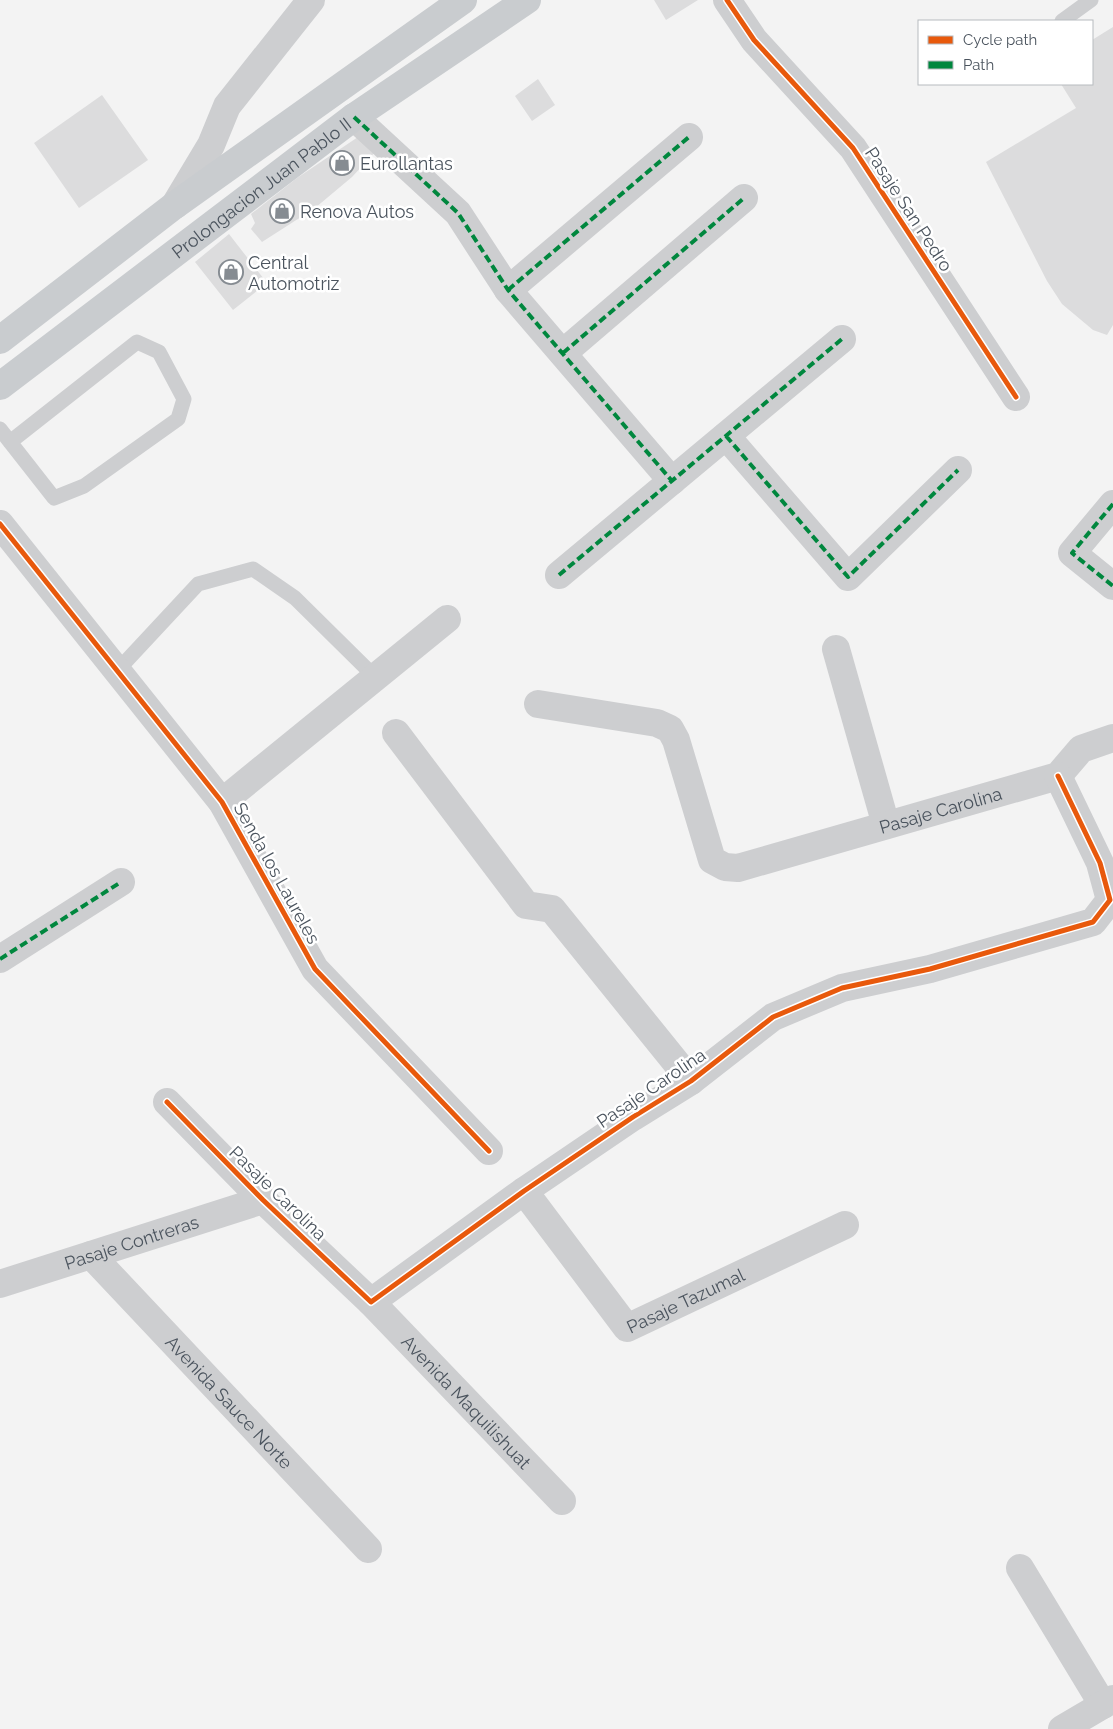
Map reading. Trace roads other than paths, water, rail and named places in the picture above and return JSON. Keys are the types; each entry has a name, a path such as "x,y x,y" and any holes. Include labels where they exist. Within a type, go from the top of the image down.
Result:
{"main road":[{"name":"Prolongacion Juan Pablo II","path":"0,340 175,205 463,0"},
{"name":"Prolongacion Juan Pablo II","path":"0,386 354,118 527,0"}],"street":[{"path":"175,205 211,145 227,106 311,0"},
{"name":"Pasaje San Pedro","path":"727,0 754,40 853,148 1016,397"},
{"path":"354,118 458,214 508,290 672,481"},
{"path":"508,290 689,137"},
{"path":"563,353 744,198"},
{"path":"559,575 842,339"},
{"path":"726,436 848,577 958,470"},
{"path":"1113,504 1072,553 1113,586"},
{"name":"Senda los Laureles","path":"0,524 222,802 315,969 489,1151"},
{"path":"222,802 447,619"},
{"path":"836,649 886,825"},
{"name":"Pasaje Carolina","path":"167,1102 262,1200 371,1302 524,1191 633,1117 691,1081 773,1018 842,988 930,969 1093,922 1111,901 1100,863 1058,776 738,868 725,867 712,860 676,740 670,729 657,723 538,704"},
{"path":"396,733 526,906 552,909 691,1081"},
{"path":"1058,776 1081,749 1113,738"},
{"path":"0,959 121,882"},
{"name":"Pasaje Tazumal","path":"524,1191 627,1328 845,1225"},
{"name":"Pasaje Contreras","path":"0,1284 262,1200"},
{"name":"Avenida Sauce Norte","path":"91,1255 368,1549"},
{"name":"Avenida Maquilishuat","path":"371,1302 562,1501"},
{"path":"1020,1568 1108,1702 1062,1729"}],"lane":[{"path":"1063,20 1091,0"},
{"path":"0,428 10,442 54,498 84,486 178,419 184,399 159,352 137,342 10,442"},
{"path":"117,671 198,584 253,569 295,598 375,677"}],"place":[{"name":"Eurollantas","path":"342,163"},
{"name":"Renova Autos","path":"282,211"},
{"name":"Central Automotriz","path":"231,272"}]}
